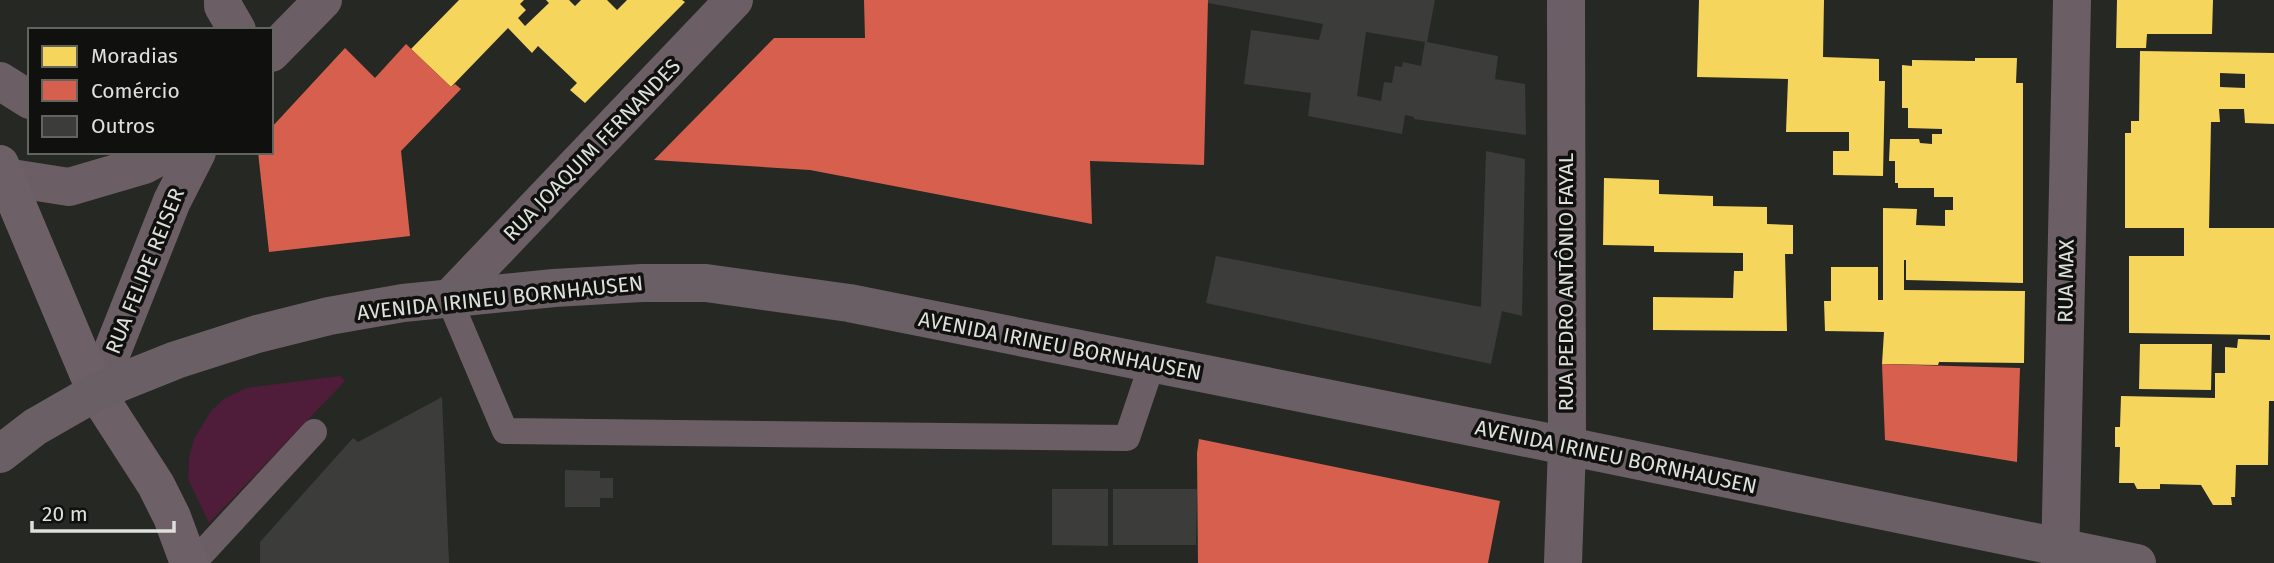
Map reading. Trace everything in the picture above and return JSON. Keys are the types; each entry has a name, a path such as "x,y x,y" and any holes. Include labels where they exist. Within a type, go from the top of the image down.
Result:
{"main road":[{"path":"3,171 96,392 156,485 191,563"},
{"name":"AVENIDA IRINEU BORNHAUSEN","path":"0,454 34,426 96,392 176,360 257,334 329,316 403,303 554,288 642,283 706,283 849,303 1567,446 2060,556 2137,563"}],"street":[{"path":"273,51 323,0"},
{"name":"RUA JOAQUIM FERNANDES","path":"449,299 734,0"},
{"name":"RUA PEDRO ANTÔNIO FAYAL","path":"1563,563 1567,446 1566,0"},
{"name":"RUA MAX","path":"2060,556 2072,0"},
{"path":"0,81 28,99"},
{"name":"RUA FELIPE REISER","path":"3,171 69,187 144,165 164,154"},
{"name":"RUA FELIPE REISER","path":"96,392 172,201 196,154"}],"lane":[{"path":"449,299 505,431 1128,438 1152,364"},
{"path":"191,563 314,432"}],"shaded area":[{"path":"340,376 345,381 209,523 188,479 189,457 194,439 211,411 224,399 246,388"}],"building: Moradias":[{"path":"459,0 524,0 520,4 526,10 518,18 525,26 549,3 546,0 569,0 575,6 581,0 607,0 617,10 627,0 685,2 585,103 570,90 577,83 538,46 532,53 508,28 451,87 411,49"},
{"path":"1699,0 1824,0 1823,57 1879,59 1879,81 1885,81 1883,176 1833,175 1833,151 1849,151 1849,132 1786,132 1788,79 1697,77"},
{"path":"2117,0 2213,0 2212,34 2147,34 2146,48 2116,48"},
{"path":"2140,51 2274,53 2274,124 2245,123 2244,109 2219,109 2220,122 2211,122 2209,228 2274,228 2274,401 2269,401 2268,465 2236,465 2235,497 2231,497 2232,505 2213,505 2201,485 2160,484 2160,489 2137,489 2134,483 2119,483 2120,447 2115,447 2115,427 2120,427 2121,396 2215,398 2215,373 2225,373 2225,347 2237,348 2238,339 2270,340 2270,335 2129,333 2129,256 2184,256 2184,228 2125,228 2125,133 2131,133 2131,121 2139,121","holes":["2220,73 2245,74 2245,88 2220,87"]},
{"path":"1975,58 2017,58 2016,83 2023,83 2023,283 1906,280 1904,260 1904,290 2025,291 2024,363 1882,364 1884,332 1825,331 1824,301 1831,301 1831,267 1878,267 1878,300 1883,300 1883,208 1917,209 1916,225 1945,226 1945,210 1953,210 1953,197 1934,197 1934,188 1898,188 1898,183 1895,183 1895,161 1889,161 1890,139 1919,139 1920,143 1932,144 1932,134 1942,134 1942,129 1908,128 1908,108 1902,108 1902,65 1912,66 1912,60 1975,61"},
{"path":"1604,178 1659,180 1659,194 1713,196 1713,206 1767,207 1767,224 1793,225 1793,254 1785,254 1787,331 1653,330 1653,297 1733,298 1734,271 1743,271 1743,253 1654,252 1654,246 1603,245"},
{"path":"2140,344 2212,344 2211,390 2139,389"}],"building: Comércio":[{"path":"864,0 1208,0 1204,165 1090,161 1092,224 810,170 654,160 774,38 865,38"},
{"path":"406,44 451,87 455,84 461,89 401,151 410,236 269,252 258,154 273,154 273,126 345,48 375,78"},
{"path":"1882,364 2020,368 2017,462 1885,440"},
{"path":"1199,439 1500,501 1488,563 1198,563"}],"building: Outros":[{"path":"1208,0 1435,0 1427,42 1498,56 1495,79 1525,84 1526,135 1414,119 1405,115 1402,134 1308,116 1311,93 1244,84 1251,30 1319,40 1323,24 1208,3","holes":["1366,32 1425,42 1421,66 1403,62 1402,67 1395,66 1392,83 1384,82 1381,101 1357,96"]},
{"path":"1486,151 1525,159 1522,316 1502,311 1491,364 1206,303 1216,256 1481,307"},
{"path":"442,397 449,563 260,563 260,542 353,438 358,442"},
{"path":"565,470 600,471 600,478 613,478 613,498 600,498 600,507 565,507"},
{"path":"1052,489 1108,489 1108,546 1052,545"},
{"path":"1113,489 1197,489 1196,545 1113,545"}]}
